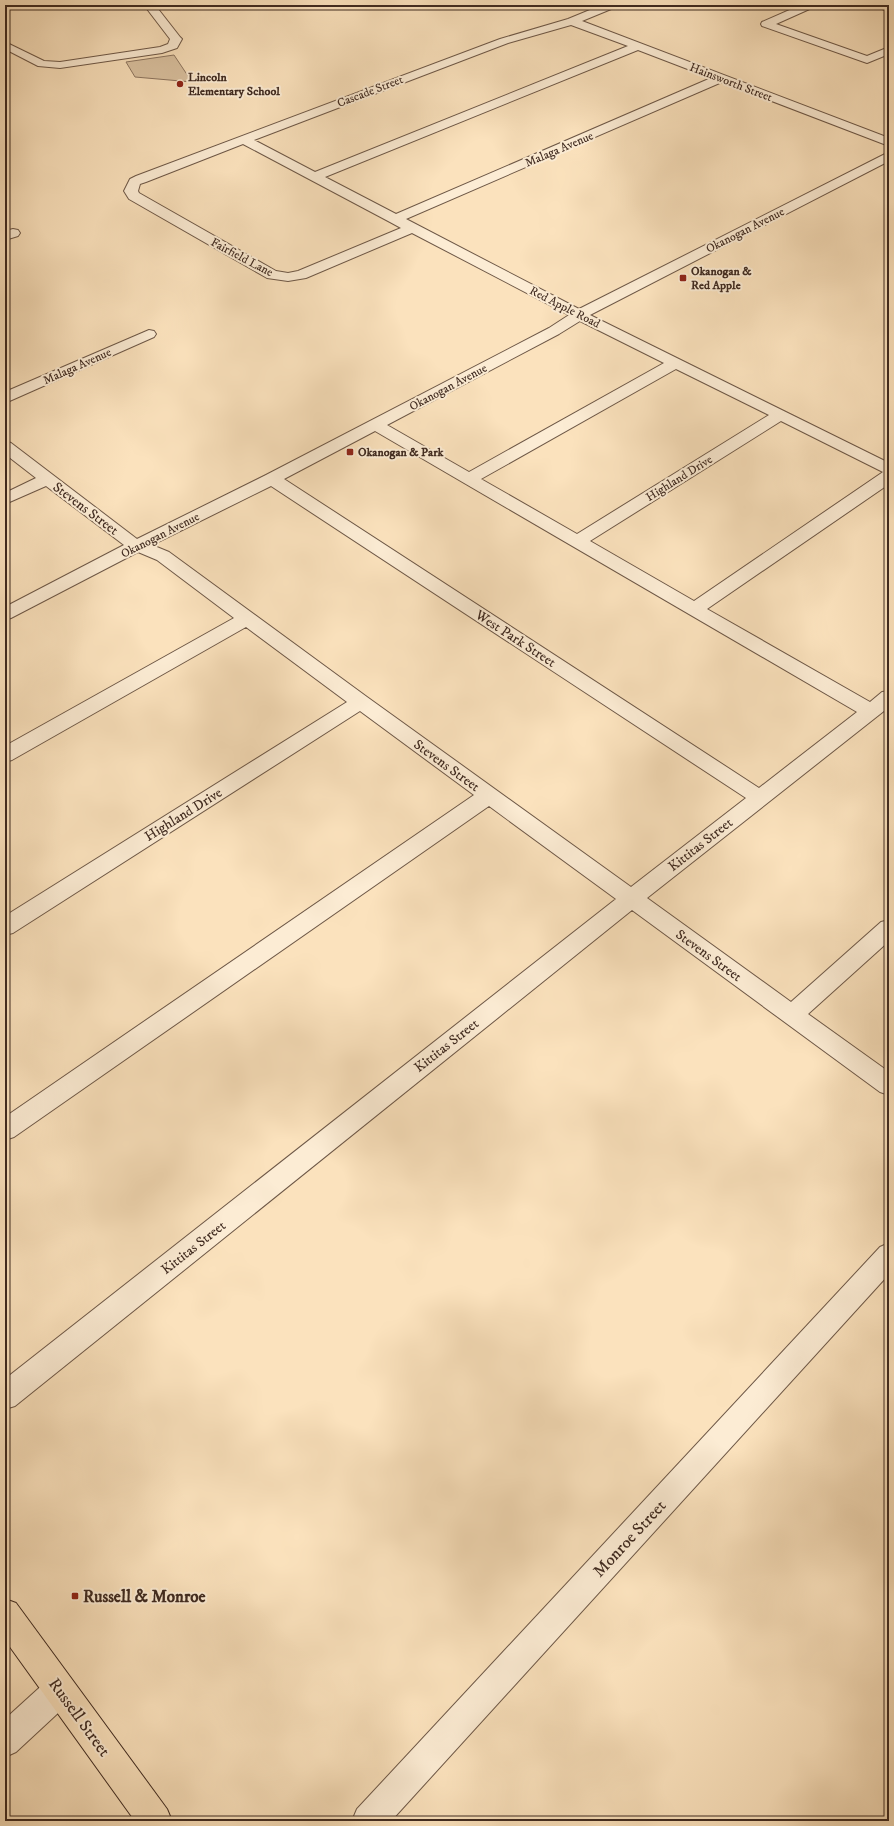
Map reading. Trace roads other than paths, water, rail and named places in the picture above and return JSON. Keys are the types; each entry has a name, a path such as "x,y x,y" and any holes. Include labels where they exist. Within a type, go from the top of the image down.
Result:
{"main road":[{"name":"Russell Street","path":"5,1614 155,1821"}],"street":[{"path":"5,45 42,64 60,65 162,50 173,46 176,40 149,5"},
{"name":"Cascade Street","path":"132,186 141,179 504,41 572,21 612,5"},
{"path":"810,5 766,24 867,60 889,50"},
{"path":"879,5 889,8"},
{"name":"Hainsworth Street","path":"572,21 889,142"},
{"path":"315,177 638,46"},
{"name":"Malaga Avenue","path":"395,219 722,78"},
{"name":"Red Apple Road","path":"244,140 579,315 889,469"},
{"name":"Okanogan Avenue","path":"5,614 136,546 272,479 554,331 579,315 889,156"},
{"name":"Fairfield Lane","path":"132,186 131,191 134,196 272,275 288,277 302,275 412,228"},
{"name":"Malaga Avenue","path":"5,398 149,334"},
{"path":"469,479 676,363"},
{"name":"Highland Drive","path":"577,542 780,415"},
{"path":"375,425 871,711"},
{"name":"Stevens Street","path":"5,446 136,546 151,550 163,556 360,702 889,1085"},
{"path":"694,609 889,476"},
{"path":"5,499 47,479"},
{"name":"West Park Street","path":"272,479 760,798"},
{"path":"5,755 248,618"},
{"name":"Kittitas Street","path":"5,1396 631,899 889,697"},
{"name":"Highland Drive","path":"5,927 360,702"},
{"path":"5,1130 488,795"},
{"path":"792,1015 889,928"},
{"name":"Monroe Street","path":"369,1821 889,1255"},
{"path":"5,1741 60,1690"}],"place":[{"name":"Lincoln Elementary School","path":"180,84"},
{"name":"Okanogan & Red Apple","path":"683,278"},
{"name":"Okanogan & Park","path":"350,452"},
{"name":"Russell & Monroe","path":"75,1596"}]}
